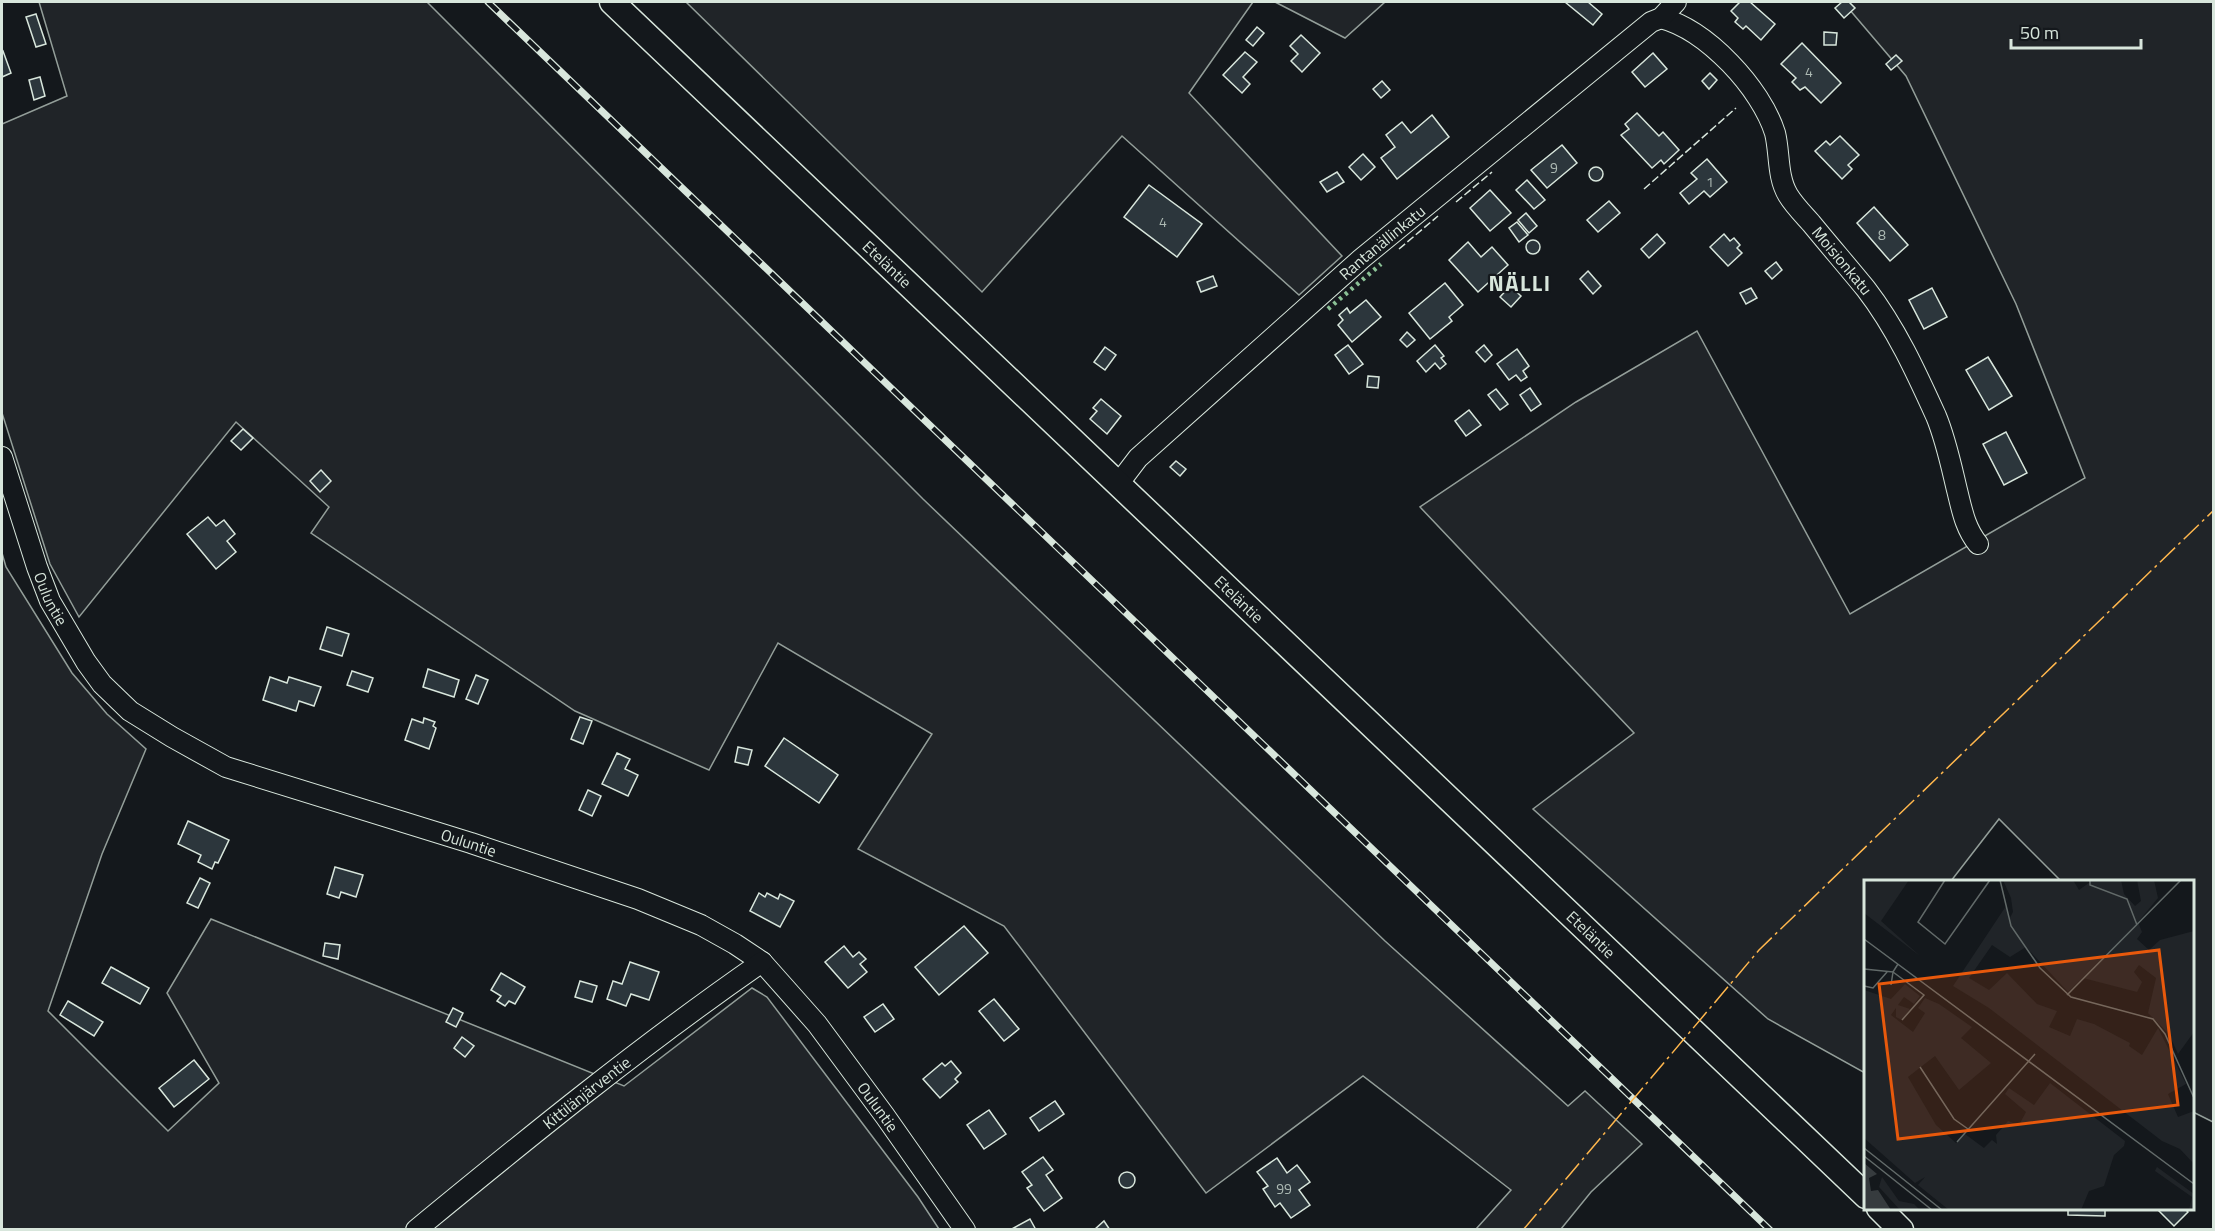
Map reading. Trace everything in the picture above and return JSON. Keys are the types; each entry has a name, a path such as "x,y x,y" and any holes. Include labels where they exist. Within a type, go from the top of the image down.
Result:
{"main road":[{"name":"Eteläntie","path":"612,2 1864,1194"},
{"path":"1880,1210 1900,1230"}],"street":[{"name":"Rantanällinkatu","path":"1119,483 1138,458 1361,259 1642,29 1660,18 1676,2"},
{"name":"Moisionkatu","path":"1660,18 1679,24 1710,45 1749,86 1763,107 1775,134 1781,174 1787,194 1865,289 1898,337 1936,418 1946,447 1964,520 1969,533 1978,544"},
{"name":"Ouluntie","path":"2,457 50,601 86,662 109,691 130,711 226,766 471,843 638,899 700,925 762,962 817,1024 891,1123 965,1230"},
{"name":"Kittilänjärventie","path":"416,1230 532,1136 717,993 762,962"}],"shaded area":[{"path":"39,2 427,2 923,499 1385,941 1568,1106 1585,1091 1642,1144 1591,1192 1561,1229 1476,1229 1511,1190 1363,1076 1206,1193 1004,926 858,849 932,734 778,643 709,770 575,711 311,533 329,507 236,422 79,617 50,564 2,413 2,124 67,96"},
{"path":"686,2 1253,2 1189,93 1342,256 1299,295 1122,136 982,292"},
{"path":"1275,2 1385,2 1345,38"},
{"path":"1843,2 2213,2 2213,1122 2194,1112 2194,880 2060,880 1999,819 1952,880 1864,880 1864,1072 1768,1019 1533,809 1634,733 1420,507 1576,402 1697,331 1850,614 2085,478 2016,304 1906,76"},
{"path":"2,553 6,567 72,673 107,714 146,749 102,854 48,1011 168,1131 219,1083 167,993 211,919 624,1086 752,988 767,997 918,1197 939,1229 2,1229"}],"building":[{"path":"1565,2 1588,2 1602,14 1593,25"},
{"path":"1740,2 1750,2 1775,24 1761,40 1746,26 1743,29 1735,22 1738,18 1731,11"},
{"path":"1842,2 1849,2 1855,8 1844,18 1835,8"},
{"path":"36,14 46,44 36,47 26,17"},
{"path":"1257,27 1264,33 1253,46 1246,40"},
{"path":"1824,32 1837,33 1836,45 1824,45"},
{"path":"1301,35 1320,53 1302,72 1291,61 1298,54 1290,46"},
{"path":"1802,43 1841,83 1821,103 1805,87 1800,90 1792,82 1796,78 1781,64"},
{"path":"2,52 11,73 2,77"},
{"path":"1245,52 1257,62 1243,77 1250,84 1242,93 1223,75"},
{"path":"1653,53 1667,69 1645,87 1632,72"},
{"path":"1896,55 1902,61 1891,70 1886,64"},
{"path":"1710,73 1717,80 1709,89 1702,81"},
{"path":"40,77 45,96 34,100 29,80"},
{"path":"1382,81 1390,90 1381,98 1373,89"},
{"path":"1637,113 1659,136 1663,132 1679,150 1664,164 1661,160 1652,168 1621,135 1629,129 1625,124"},
{"path":"1432,115 1449,137 1397,179 1381,158 1395,147 1386,135 1402,122 1411,133"},
{"path":"1840,136 1859,155 1848,165 1852,169 1842,179 1815,151 1826,141 1830,145"},
{"path":"1562,145 1577,163 1547,188 1531,170"},
{"path":"1363,154 1375,167 1361,180 1349,167"},
{"path":"1707,159 1727,182 1710,197 1704,191 1689,204 1680,193 1697,179 1691,173"},
{"path":"1596,167 1601,169 1603,174 1601,179 1596,181 1591,179 1589,174 1591,169"},
{"path":"1337,172 1344,182 1327,192 1320,182"},
{"path":"1527,180 1545,200 1534,209 1516,190"},
{"path":"1149,185 1202,224 1177,257 1124,217"},
{"path":"1490,190 1511,213 1490,231 1470,208"},
{"path":"1609,201 1620,213 1598,232 1587,220"},
{"path":"1874,207 1908,245 1890,261 1857,223"},
{"path":"1526,213 1537,226 1529,233 1518,220"},
{"path":"1517,222 1528,235 1519,242 1509,228"},
{"path":"1657,234 1665,243 1649,258 1641,249"},
{"path":"1724,234 1730,241 1734,238 1740,245 1737,248 1742,253 1728,266 1710,247"},
{"path":"1533,240 1538,242 1540,247 1538,252 1533,254 1528,252 1526,247 1528,242"},
{"path":"1468,242 1481,257 1492,247 1508,265 1478,292 1449,260"},
{"path":"1776,262 1782,270 1772,279 1765,271"},
{"path":"1588,271 1601,286 1593,294 1580,279"},
{"path":"1213,276 1217,286 1201,292 1197,282"},
{"path":"1445,283 1463,305 1449,317 1452,321 1430,339 1409,313"},
{"path":"1510,286 1521,296 1511,307 1500,297"},
{"path":"1751,288 1757,298 1746,304 1740,293"},
{"path":"1932,288 1947,317 1924,329 1909,300"},
{"path":"1366,300 1381,317 1352,342 1338,325 1343,320 1339,315 1347,308 1350,313"},
{"path":"1407,332 1415,340 1407,347 1400,340"},
{"path":"1348,345 1363,364 1349,374 1335,355"},
{"path":"1435,345 1444,356 1441,358 1446,364 1440,369 1435,363 1426,372 1417,361"},
{"path":"1484,345 1492,355 1485,362 1476,352"},
{"path":"1105,347 1116,355 1105,370 1094,362"},
{"path":"1517,349 1529,366 1523,371 1527,377 1521,381 1516,375 1509,380 1497,364"},
{"path":"1988,357 2012,396 1989,410 1966,370"},
{"path":"1368,376 1379,377 1378,388 1367,387"},
{"path":"1530,388 1541,404 1531,411 1520,395"},
{"path":"1496,389 1508,404 1500,410 1488,395"},
{"path":"1101,399 1121,416 1107,434 1090,419 1097,411 1093,408"},
{"path":"1469,410 1481,425 1466,436 1455,421"},
{"path":"243,429 253,438 241,450 231,441"},
{"path":"2006,432 2027,473 2004,485 1983,444"},
{"path":"1176,461 1186,469 1180,476 1170,467"},
{"path":"321,470 331,481 320,492 310,481"},
{"path":"208,517 216,526 224,520 235,534 227,541 236,552 216,569 187,534"},
{"path":"327,627 349,634 342,656 320,649"},
{"path":"428,669 459,680 454,697 423,687"},
{"path":"352,671 373,678 368,692 347,685"},
{"path":"476,675 488,680 478,704 466,699"},
{"path":"270,677 287,683 289,677 321,687 314,706 299,701 296,711 263,700"},
{"path":"580,717 592,721 583,744 571,739"},
{"path":"424,718 435,722 433,726 436,728 429,749 405,740 412,719 423,723"},
{"path":"784,738 838,775 819,803 765,766"},
{"path":"738,747 752,750 748,765 735,762"},
{"path":"617,753 630,759 625,769 638,775 628,796 602,784"},
{"path":"588,790 601,796 592,816 579,810"},
{"path":"188,821 229,840 218,863 215,862 212,869 198,862 201,855 178,844"},
{"path":"335,867 363,875 356,897 341,892 339,898 327,894"},
{"path":"200,878 210,883 198,908 187,903"},
{"path":"759,893 765,897 767,893 778,899 780,894 794,901 780,927 750,911"},
{"path":"964,926 988,953 939,995 915,967"},
{"path":"325,943 340,945 338,959 323,956"},
{"path":"844,946 853,957 859,952 866,959 860,964 867,972 848,988 825,962"},
{"path":"630,962 659,972 649,1000 631,994 626,1006 607,999 613,981 622,984"},
{"path":"111,967 149,988 140,1004 102,983"},
{"path":"501,973 525,987 515,1004 509,1001 505,1006 497,1001 501,996 491,990"},
{"path":"580,981 597,986 592,1002 575,997"},
{"path":"994,999 1019,1029 1004,1041 979,1011"},
{"path":"68,1001 103,1022 94,1036 60,1015"},
{"path":"883,1004 894,1019 875,1032 864,1017"},
{"path":"453,1008 463,1013 456,1027 446,1022"},
{"path":"462,1037 474,1046 465,1057 454,1048"},
{"path":"194,1060 209,1079 174,1107 159,1088"},
{"path":"951,1061 961,1073 955,1079 958,1082 940,1098 923,1079 942,1063 945,1066"},
{"path":"1055,1101 1064,1114 1039,1131 1030,1118"},
{"path":"989,1110 1006,1134 984,1149 967,1125"},
{"path":"1043,1157 1053,1170 1046,1175 1062,1198 1044,1211 1027,1188 1032,1185 1022,1172"},
{"path":"1277,1158 1287,1173 1297,1165 1310,1182 1299,1190 1310,1205 1291,1218 1280,1203 1275,1207 1263,1189 1268,1186 1257,1172"},
{"path":"1127,1172 1133,1174 1135,1180 1133,1186 1127,1188 1121,1186 1119,1180 1121,1174"},
{"path":"2068,1210 2105,1210 2105,1216 2068,1215"},
{"path":"2158,1210 2186,1210 2188,1212 2174,1226"},
{"path":"1030,1219 1036,1230 1010,1230"},
{"path":"1104,1221 1110,1230 1094,1230"}],"railway":[{"path":"488,2 1770,1230"}],"hedge":[{"path":"1328,309 1381,264"}],"fence":[{"path":"1644,189 1736,108"},
{"path":"1456,202 1492,172"},
{"path":"1399,249 1438,216"}],"power":[{"path":"1523,1230 1759,950 2214,510"}],"district":[{"name":"NÄLLI","path":"1520,283"}]}
